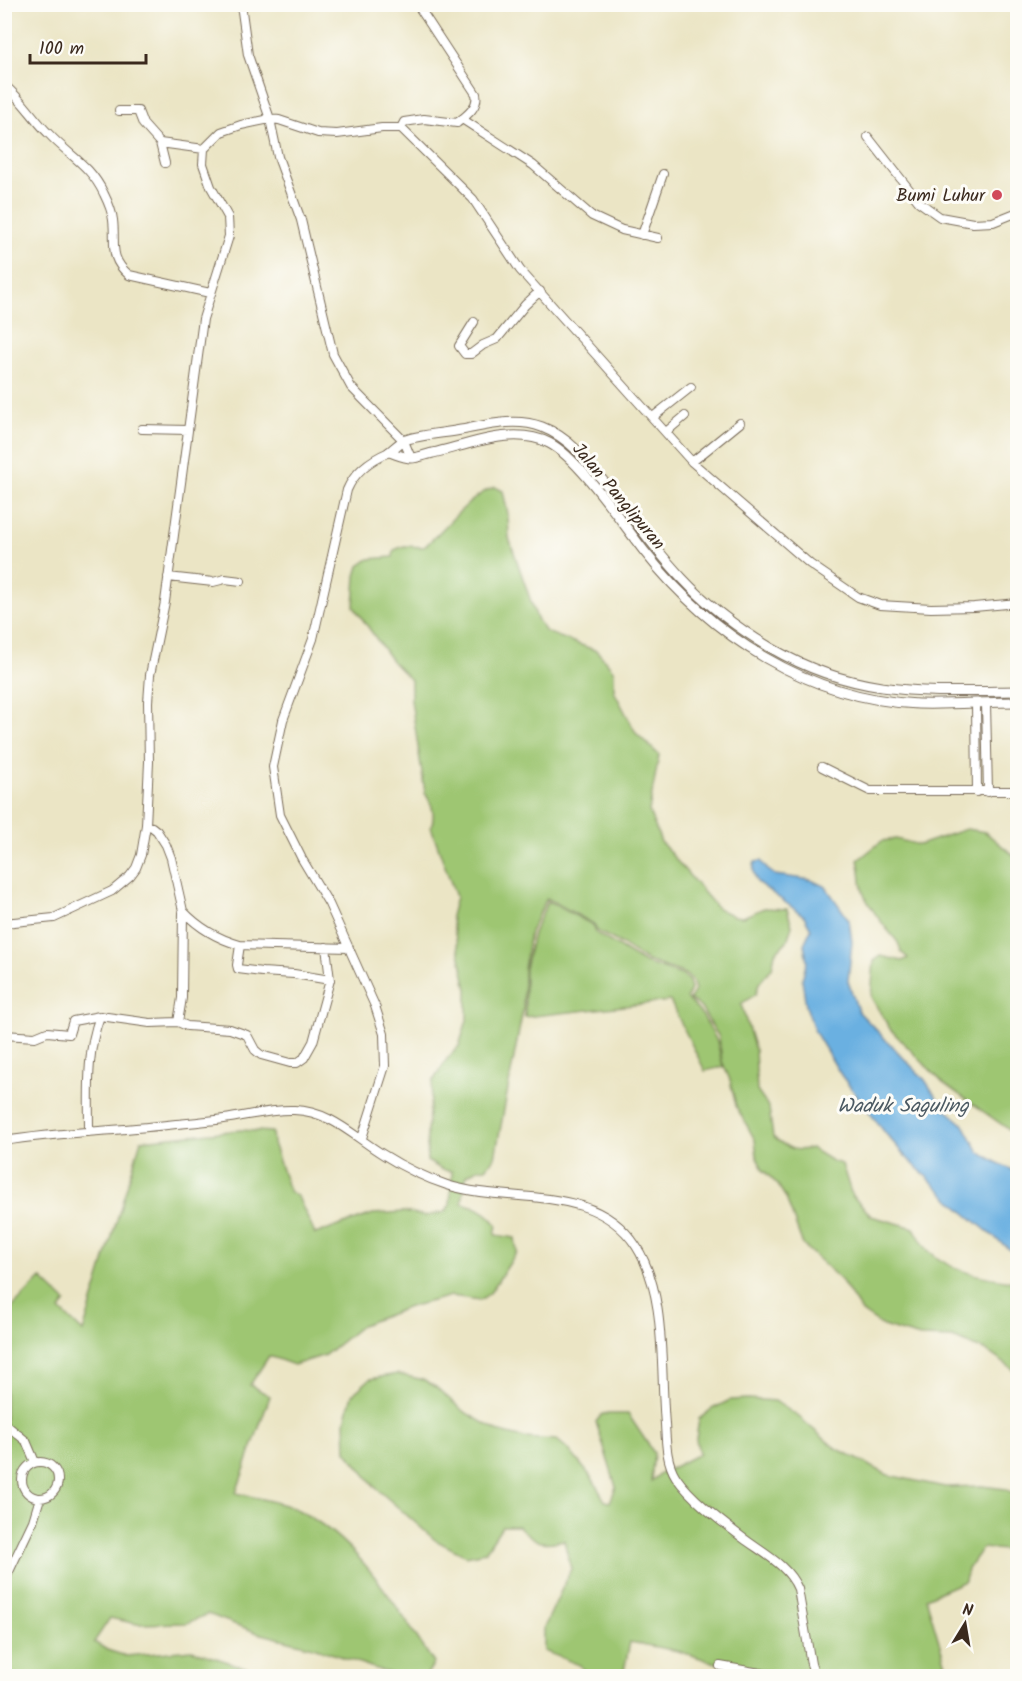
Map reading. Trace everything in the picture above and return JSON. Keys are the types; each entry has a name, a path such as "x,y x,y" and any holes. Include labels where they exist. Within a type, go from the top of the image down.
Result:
{"main road":[{"name":"Jalan Panglipuran","path":"389,452 404,441 500,423 522,422 540,426 558,435 580,454 694,591 730,621 781,653 850,682 908,691 1017,691"},
{"name":"Jalan Panglipuran","path":"389,452 411,458 510,435 549,443 581,472 650,559 695,607 726,632 788,671 836,690 880,700 917,704 1017,702"},
{"path":"650,559 660,552"}],"street":[{"path":"241,4 248,55 270,119 278,156 301,220 333,354 351,387 404,441 411,458"},
{"path":"401,128 404,122 413,119 424,118 453,123 462,119 473,108 477,98 417,4"},
{"path":"4,85 25,104 50,136 93,174 110,207 113,219 114,254 123,271 129,275 210,293"},
{"path":"118,111 138,111 143,124 160,143 165,163"},
{"path":"4,922 54,918 121,885 136,868 145,840 149,762 148,702 152,663 168,577 203,319 227,246 230,228 228,217 211,187 203,164 204,149 221,132 241,124 270,119 318,133 337,134 401,128 473,199 520,270 692,462 790,548 867,602 931,608 1017,603"},
{"path":"462,119 533,165 592,216 611,226 658,238"},
{"path":"868,137 919,202 940,217 973,223 993,222 1017,212"},
{"path":"160,143 204,149"},
{"path":"642,235 663,174"},
{"path":"474,322 459,346 465,354 471,354 497,339 525,305 540,291"},
{"path":"653,417 691,387"},
{"path":"666,432 685,416"},
{"path":"692,462 740,423"},
{"path":"142,429 188,430"},
{"path":"362,1138 385,1065 384,1034 375,1006 329,904 302,860 280,815 273,767 283,720 313,639 347,490 352,479 362,468 377,457 389,452"},
{"path":"168,577 213,582 225,579 241,581"},
{"path":"976,703 977,792"},
{"path":"986,703 988,792"},
{"path":"822,767 870,791 1016,792"},
{"path":"146,825 157,831 171,858 183,911 182,999 178,1022"},
{"path":"183,911 209,933 226,942 240,945 349,948"},
{"path":"240,945 238,969 330,980"},
{"path":"4,1035 36,1037 47,1032 69,1034 73,1021 100,1016 150,1023 178,1022 187,1026 215,1027 248,1035 255,1050 261,1055 297,1063 304,1058 313,1042 330,980 326,947"},
{"path":"89,1132 89,1072 94,1035 100,1016"},
{"path":"4,1141 295,1110 324,1116 362,1138 383,1155 450,1186 582,1204 607,1217 623,1230 635,1245 650,1272 654,1285 667,1446 675,1475 691,1495 742,1538 780,1564 794,1579 798,1589 815,1677"},
{"path":"4,1423 26,1441 35,1462"},
{"path":"4,1582 33,1521 40,1498 53,1492 58,1479 51,1465 35,1462 24,1470 22,1484 27,1492 40,1498"},
{"path":"720,1666 778,1677"}],"green space":[{"path":"495,487 503,491 508,514 509,538 537,619 546,632 597,651 614,671 614,691 636,733 659,755 649,811 661,842 717,908 733,916 743,917 764,908 787,909 792,926 787,941 775,953 772,968 759,983 756,994 741,1004 755,1050 757,1091 769,1108 773,1137 790,1148 799,1150 811,1148 832,1161 842,1164 852,1196 871,1216 914,1228 925,1247 949,1265 971,1273 1017,1282 1017,1372 985,1350 952,1338 920,1337 883,1326 862,1312 841,1280 803,1245 786,1198 778,1185 763,1170 757,1157 755,1140 736,1106 730,1080 722,1061 719,1037 701,1008 690,999 695,990 692,980 683,973 647,961 597,931 594,924 547,898 530,932 524,968 523,1010 495,1157 486,1168 477,1169 466,1176 462,1203 486,1213 497,1225 495,1235 515,1238 517,1252 490,1293 480,1300 451,1296 409,1307 362,1325 325,1355 294,1365 269,1356 250,1385 270,1396 236,1493 276,1502 298,1510 320,1523 359,1558 391,1598 434,1663 426,1676 397,1676 313,1647 258,1633 208,1614 187,1623 137,1624 110,1618 94,1642 107,1650 126,1656 192,1650 271,1676 5,1676 5,1315 41,1278 66,1302 60,1310 83,1332 141,1140 241,1130 272,1132 273,1143 289,1191 298,1197 315,1234 373,1214 404,1212 425,1216 445,1212 450,1205 452,1171 443,1170 427,1161 427,1130 433,1081 447,1059 459,1046 467,1020 467,989 451,916 456,897 431,827 433,813 425,793 411,700 411,680 392,661 354,607 359,566 369,559 393,557 394,550 404,546 424,547 467,505"},
{"path":"966,829 985,832 1017,858 1017,1134 944,1084 890,1029 871,997 874,961 881,956 902,961 908,958 901,952 897,941 865,897 858,860 882,841 896,839 919,845"},
{"path":"548,901 593,925 596,933 645,963 682,975 689,981 691,989 687,998 703,1016 717,1041 723,1067 705,1071 670,1001 525,1017 525,969 533,933"},
{"path":"397,1374 424,1380 436,1387 463,1411 497,1431 523,1438 557,1440 569,1450 592,1478 605,1501 610,1502 616,1487 596,1422 602,1414 628,1414 654,1453 651,1481 699,1454 696,1439 699,1419 712,1409 730,1400 775,1401 799,1417 834,1447 888,1475 945,1487 982,1486 1006,1489 1017,1497 1017,1551 982,1548 967,1569 965,1581 926,1598 949,1675 799,1676 716,1663 678,1651 630,1642 623,1676 587,1676 580,1665 544,1651 544,1628 571,1569 564,1540 549,1543 539,1541 518,1526 502,1526 485,1552 466,1556 435,1540 376,1488 346,1451 345,1421 352,1395 370,1379"}],"water":[{"name":"Waduk Saguling","path":"761,861 775,875 811,880 826,887 849,920 852,942 848,981 858,1011 925,1080 943,1107 964,1125 979,1152 1017,1172 1017,1253 959,1208 905,1156 841,1075 815,1032 806,1006 802,979 807,961 804,944 811,929 804,916 757,882 754,865 755,862"}],"place":[{"name":"Bumi Luhur","path":"997,195"}]}
